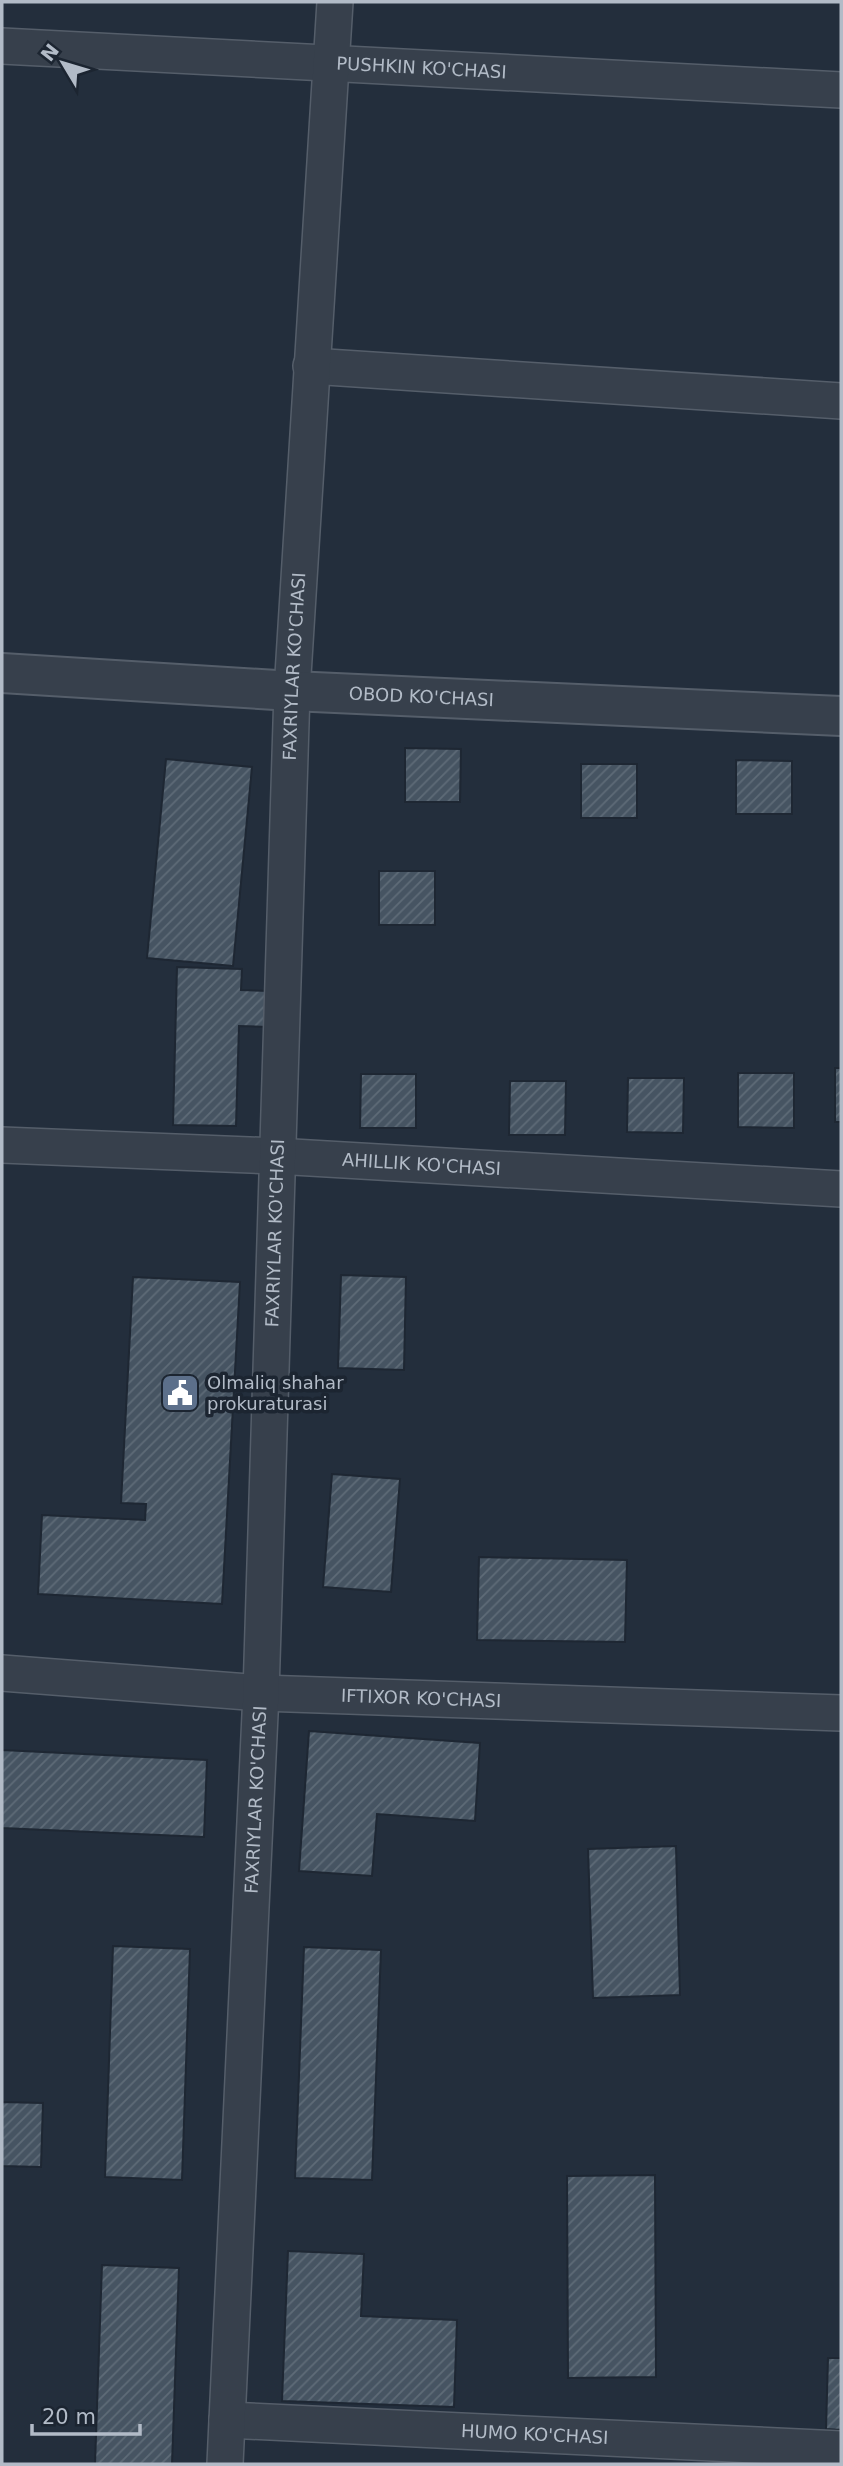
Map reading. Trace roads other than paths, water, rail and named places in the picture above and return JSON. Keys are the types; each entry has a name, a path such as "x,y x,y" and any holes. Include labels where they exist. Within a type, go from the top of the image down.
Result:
{"street":[{"name":"FAXRIYLAR KO'CHASI","path":"225,2464 261,1693 292,691 335,2"},
{"name":"PUSHKIN KO'CHASI","path":"2,46 841,90"},
{"path":"311,366 841,401"},
{"name":"OBOD KO'CHASI","path":"2,673 292,691 841,716"},
{"name":"AHILLIK KO'CHASI","path":"2,1144 276,1156 841,1189"},
{"name":"IFTIXOR KO'CHASI","path":"2,1673 261,1693 841,1713"},
{"name":"HUMO KO'CHASI","path":"227,2420 841,2449"}],"place":[{"name":"Olmaliq shahar prokuraturasi","path":"180,1393"}]}
